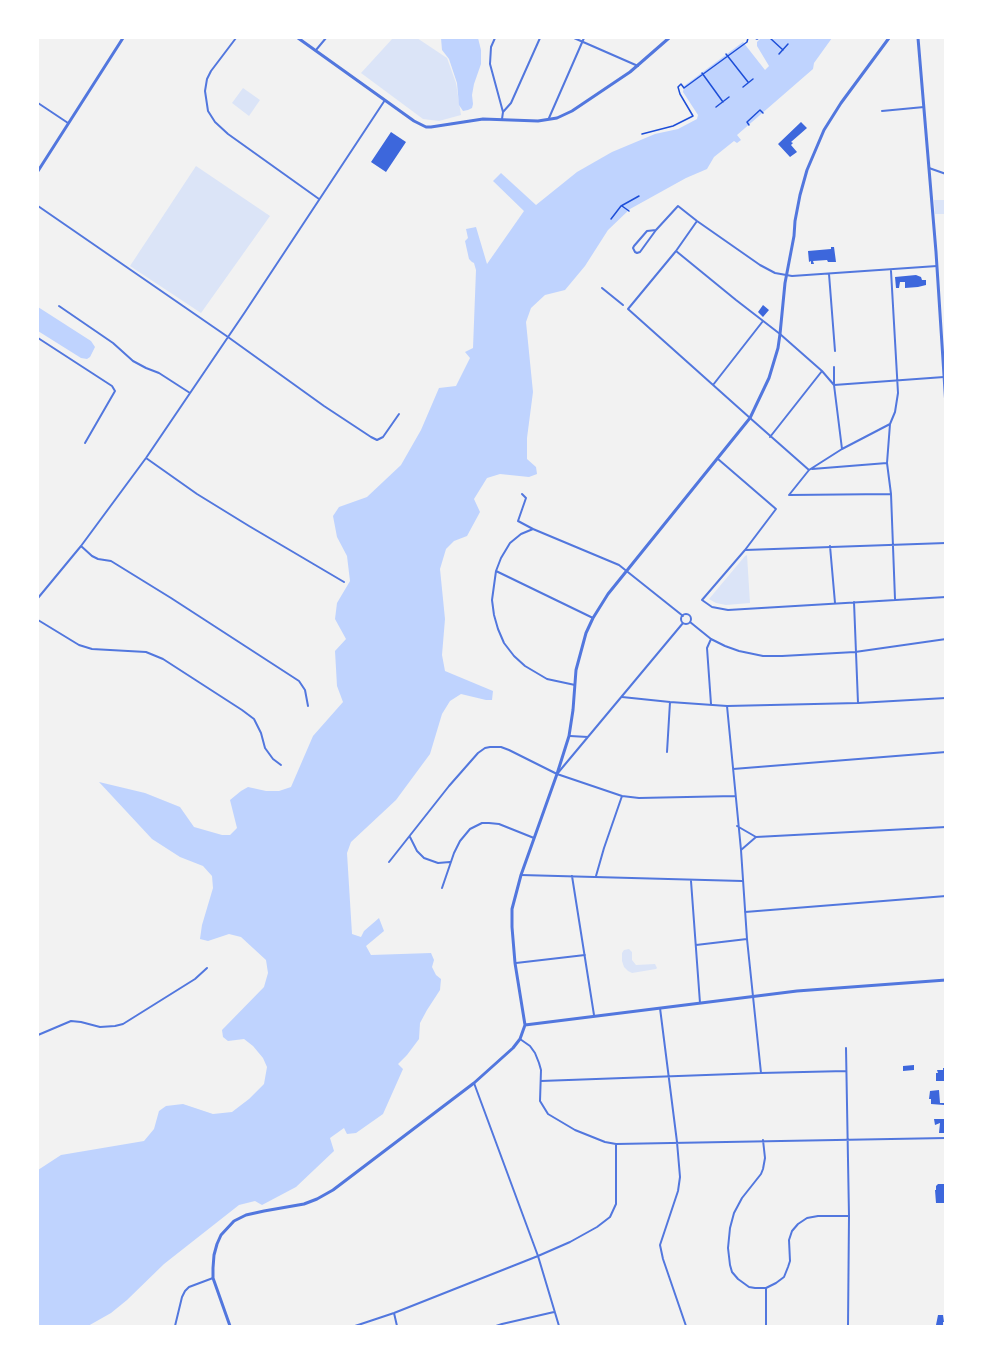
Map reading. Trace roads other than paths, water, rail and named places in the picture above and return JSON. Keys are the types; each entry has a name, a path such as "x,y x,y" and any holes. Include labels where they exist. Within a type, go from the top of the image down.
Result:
{"street":[{"path":"38,171 123,38"},
{"path":"236,38 211,71 207,80 205,91 208,111 215,122 228,134 319,199"},
{"path":"298,38 426,127 476,120 548,120 565,115 638,66 669,38"},
{"path":"316,50 326,38"},
{"path":"495,38 491,47 490,64 503,112 502,119"},
{"path":"503,112 511,103 540,38"},
{"path":"574,38 583,39 638,66"},
{"path":"230,1326 213,1278 213,1255 221,1235 234,1221 246,1215 304,1204 333,1190 474,1083 520,1040 525,1025 515,963 512,909 521,875 569,736 576,670 582,642 592,618 608,594 750,418 769,378 780,334 785,283 800,195 813,152 841,103 889,38"},
{"path":"918,38 937,266 945,406"},
{"path":"548,120 583,39"},
{"path":"38,598 81,546 146,458 385,100"},
{"path":"38,103 68,123"},
{"path":"882,111 924,107"},
{"path":"929,168 945,174"},
{"path":"38,206 324,406 377,440 382,437 399,414"},
{"path":"656,230 647,231 634,246 634,252 640,252 678,206 768,270 788,275 937,266"},
{"path":"697,221 676,251 628,309 809,470 887,463"},
{"path":"676,251 780,334 822,370 834,385"},
{"path":"891,270 898,380 896,412 890,424 887,463 891,494 895,599"},
{"path":"828,274 835,351"},
{"path":"602,288 623,305"},
{"path":"58,306 113,343 134,361 159,373 190,393"},
{"path":"940,313 945,313"},
{"path":"713,385 763,321"},
{"path":"38,338 112,386 116,391 84,443"},
{"path":"834,367 842,449"},
{"path":"770,437 822,370"},
{"path":"834,385 944,377"},
{"path":"890,424 842,449 809,470 789,495 891,494"},
{"path":"146,458 196,494 344,582"},
{"path":"718,459 776,509 745,550 702,600 712,607 722,610 945,597"},
{"path":"522,494 526,498 518,521 533,530 619,565 683,616"},
{"path":"533,530 521,534 510,543 501,558 496,572 492,600 494,615 504,643 525,666 547,679 575,685"},
{"path":"745,550 945,543"},
{"path":"81,546 92,556 111,561 162,592 299,681 305,690 309,706"},
{"path":"830,546 835,603"},
{"path":"496,572 592,618"},
{"path":"854,602 858,703"},
{"path":"683,616 689,615 690,622"},
{"path":"683,616 681,619 683,623"},
{"path":"38,620 79,645 92,649 146,652 163,659 254,719 261,732 265,748 281,765"},
{"path":"557,774 683,623 690,622"},
{"path":"690,622 711,639 739,651 763,656 855,652 945,639"},
{"path":"711,639 707,648 711,704"},
{"path":"622,697 727,706 858,703 945,698"},
{"path":"667,752 669,702"},
{"path":"727,706 752,996 761,1073"},
{"path":"569,736 588,737"},
{"path":"389,862 478,753 485,748 495,746 557,774 622,796 639,798 735,796"},
{"path":"733,769 945,752"},
{"path":"596,876 622,796"},
{"path":"442,888 450,862 470,829 489,822 534,838"},
{"path":"738,826 756,837 945,827"},
{"path":"410,837 417,851 424,858 438,862 450,862"},
{"path":"741,850 756,837"},
{"path":"521,875 742,881"},
{"path":"572,876 594,1015"},
{"path":"691,880 700,1004"},
{"path":"745,912 945,896"},
{"path":"695,945 747,939"},
{"path":"515,963 585,955"},
{"path":"38,1035 71,1021 100,1027 123,1024 195,979 207,968"},
{"path":"525,1025 797,991 945,980"},
{"path":"660,1007 677,1142 680,1185 660,1245 687,1326"},
{"path":"520,1040 526,1042 535,1053 541,1070 540,1101 548,1113 575,1130 597,1140 616,1144 945,1138"},
{"path":"846,1048 848,1326"},
{"path":"541,1081 846,1071"},
{"path":"474,1083 538,1256 559,1326"},
{"path":"763,1140 765,1158 763,1170 742,1198 734,1213 730,1228 728,1248 732,1272 738,1279 750,1287 766,1288 781,1280 790,1261 789,1240 798,1224 807,1218 818,1216 849,1216"},
{"path":"355,1326 538,1256 597,1227 610,1217 616,1204 616,1144"},
{"path":"175,1326 185,1291 189,1287 213,1278"},
{"path":"766,1288 766,1326"},
{"path":"394,1312 397,1326"},
{"path":"496,1326 554,1312"}],"water":[{"path":"441,38 478,38 481,64 474,84 472,108 468,110 463,111 459,105 457,83 449,59 442,50"},
{"path":"761,38 832,38 814,63 813,69 737,135 741,140 737,143 734,141 714,157 707,169 630,209 608,230 585,266 565,290 545,295 531,308 526,322 533,392 527,438 527,459 536,467 537,474 529,477 500,474 487,478 474,499 480,512 467,536 454,541 446,549 440,569 445,619 442,655 445,671 493,691 492,700 461,694 450,701 442,714 430,754 396,800 351,842 347,853 352,934 361,937 364,931 379,918 384,931 366,946 371,955 431,953 434,960 432,967 441,979 440,990 420,1023 419,1039 398,1064 403,1069 383,1114 356,1133 347,1134 344,1128 330,1138 334,1151 296,1187 262,1205 255,1201 239,1205 164,1264 111,1313 88,1326 38,1326 38,1170 61,1155 144,1141 154,1129 159,1111 166,1106 183,1104 213,1114 232,1112 264,1084 267,1067 253,1046 244,1039 228,1041 223,1037 222,1030 264,987 268,973 266,960 241,937 229,934 208,941 200,939 213,888 212,876 203,866 180,857 152,839 99,782 145,793 180,807 194,827 222,835 230,835 237,828 230,800 241,791 248,787 279,791 291,787 313,736 343,702 337,686 335,651 346,639 335,619 337,603 350,581 347,556 337,537 333,516 339,507 367,497 401,465 421,430 439,388 456,386 470,358 465,352 473,348 476,270 474,263 469,259 465,241 468,238 466,229 476,227 487,264 524,211 493,181 501,173 536,205 577,172 612,152 655,134 678,129 697,119 698,115 683,92 684,86 743,42 765,70 769,66 757,46"},
{"path":"38,307 91,341 95,347 90,357 81,358 38,331"}]}
